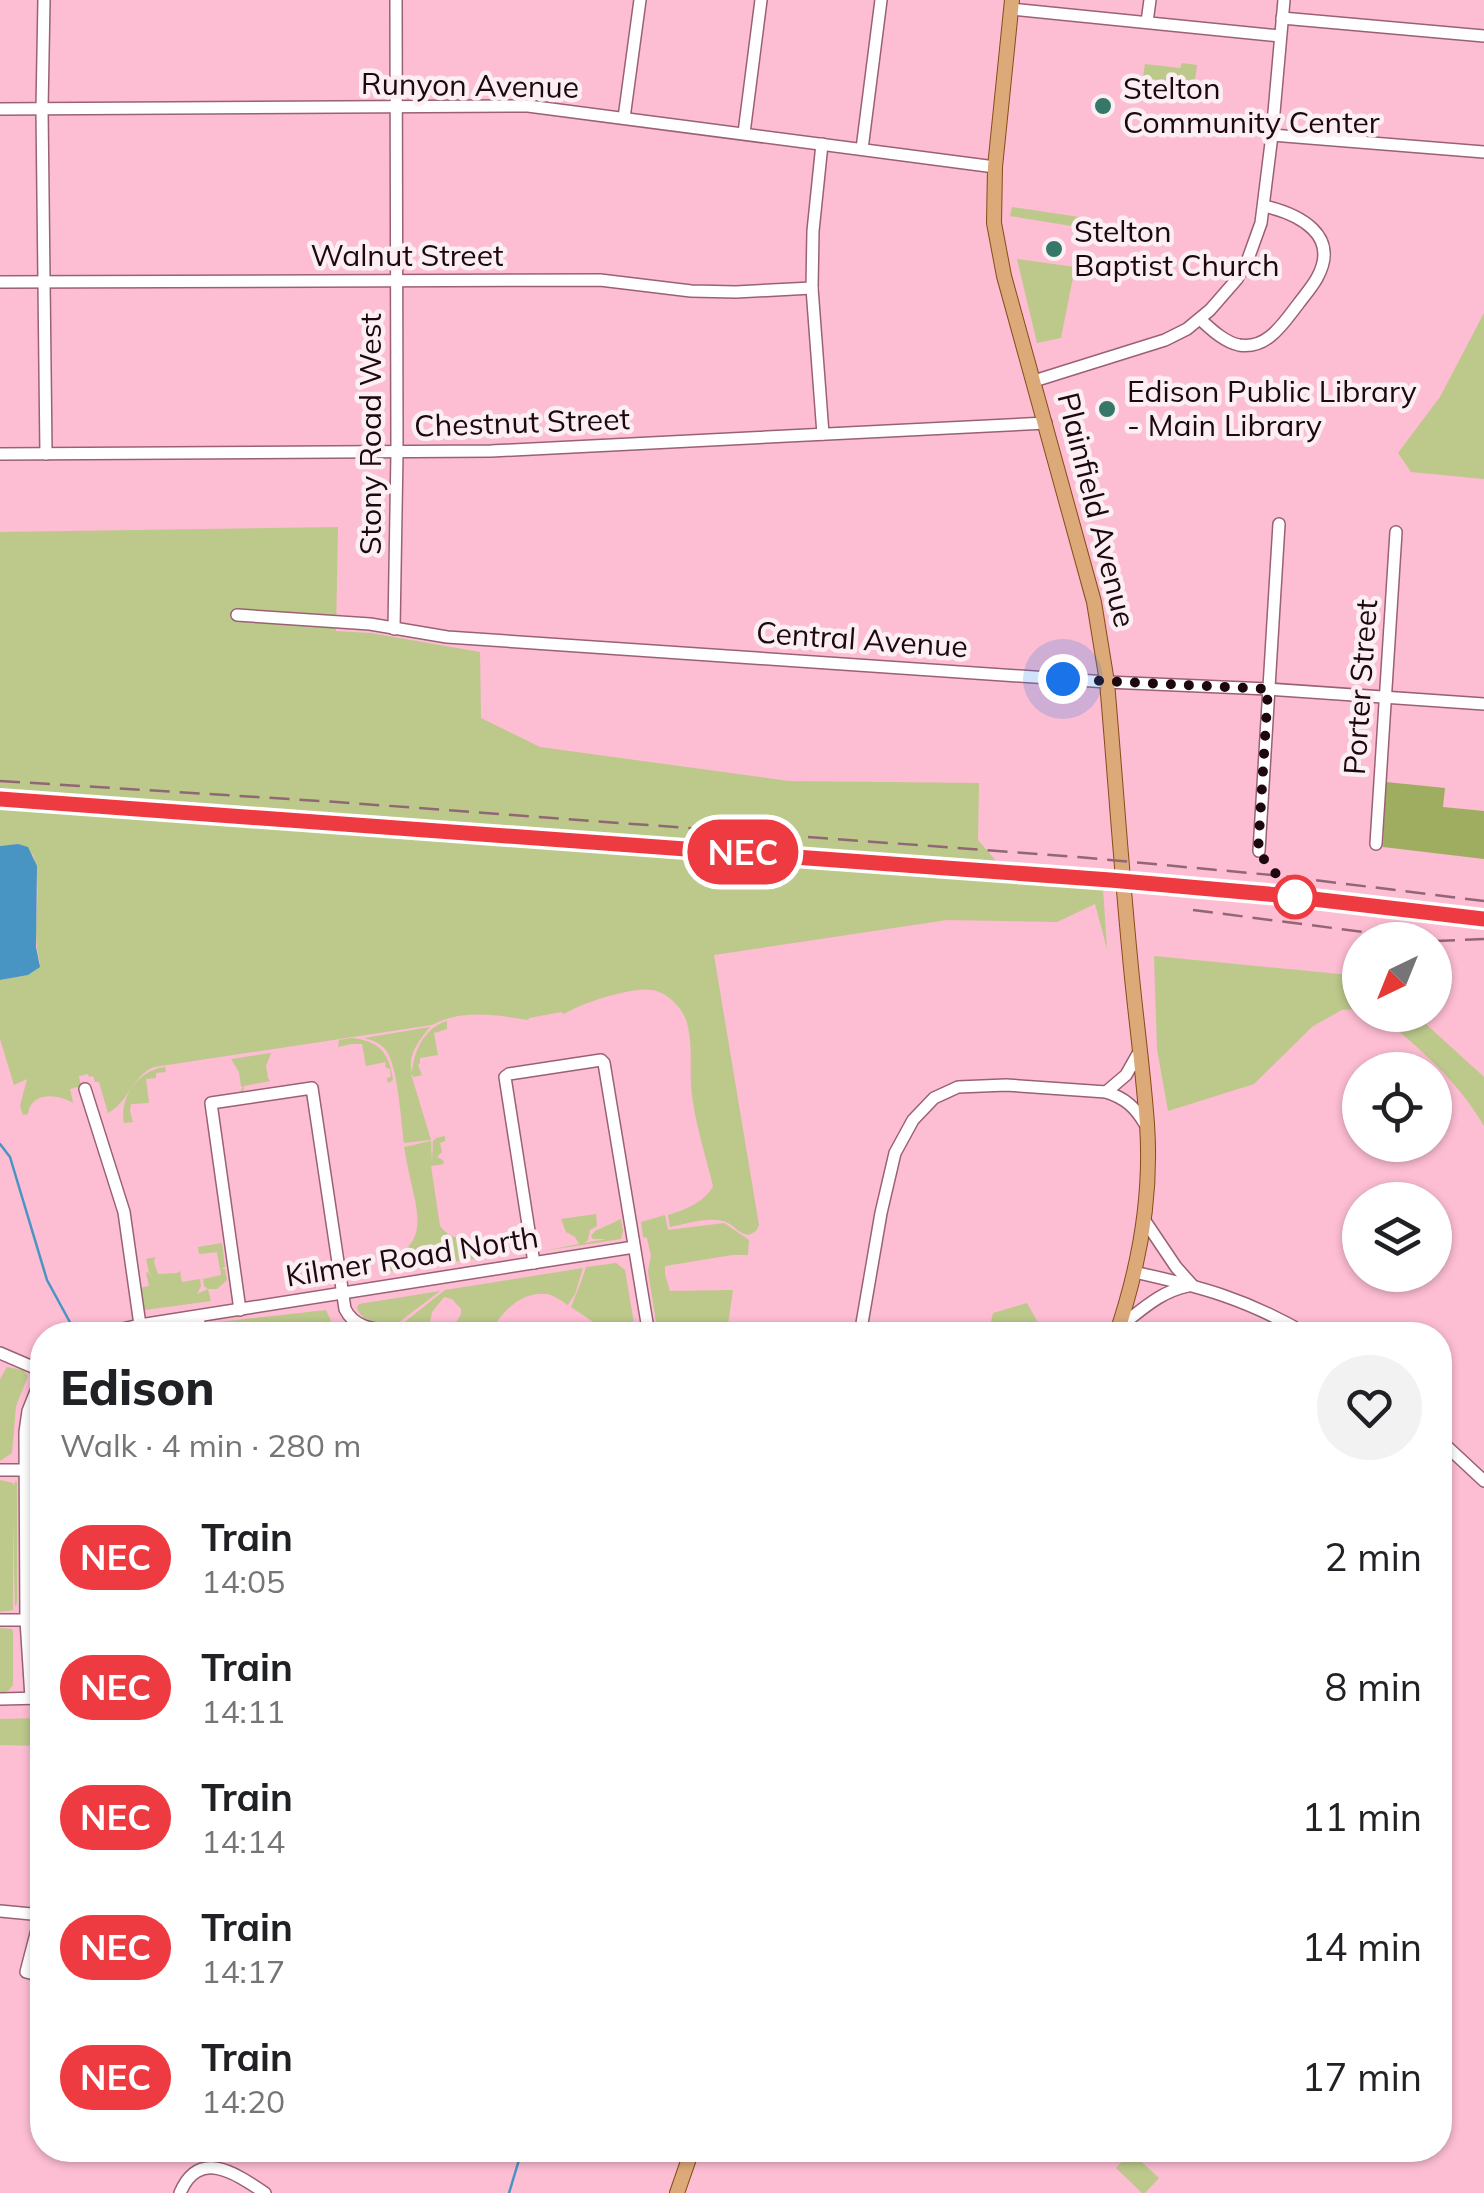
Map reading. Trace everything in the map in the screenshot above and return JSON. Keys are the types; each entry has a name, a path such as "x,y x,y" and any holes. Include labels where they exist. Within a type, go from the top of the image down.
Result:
{"main road":[{"name":"Plainfield Avenue","path":"1012,5 995,167 994,217 998,250 1094,602 1107,682 1147,1127 1144,1218 1120,1322"},
{"path":"677,2193 688,2162"}],"street":[{"path":"44,0 46,454"},
{"name":"Stony Road West","path":"394,629 396,0"},
{"path":"624,118 640,0"},
{"path":"744,133 761,0"},
{"path":"862,149 881,0"},
{"path":"1147,22 1150,0"},
{"path":"1034,380 1165,340 1200,320 1237,279 1260,232 1284,0"},
{"path":"1012,5 1280,36"},
{"path":"1282,18 1484,36"},
{"name":"Runyon Avenue","path":"0,109 528,106 995,167"},
{"path":"1272,135 1484,152"},
{"path":"822,144 812,288 823,434"},
{"path":"1200,320 1239,345 1267,340 1317,278 1322,265 1320,237 1301,218 1264,206"},
{"name":"Walnut Street","path":"0,282 600,280 691,291 812,288"},
{"name":"Chestnut Street","path":"0,454 491,451 1046,423"},
{"path":"1258,852 1279,524"},
{"name":"Porter Street","path":"1376,844 1396,532"},
{"name":"Central Avenue","path":"238,616 370,624 448,637 1484,704"},
{"path":"1106,1092 1126,1074 1138,1052"},
{"path":"534,1263 504,1080 509,1074 599,1060 604,1064 647,1322"},
{"path":"862,1322 895,1153 913,1120 934,1098 958,1087 994,1085 1106,1092 1129,1102 1147,1127"},
{"path":"240,1310 211,1103 312,1088 342,1293 348,1316 356,1322"},
{"path":"84,1089 124,1212 140,1322"},
{"path":"1144,1218 1192,1285"},
{"name":"Kilmer Road North","path":"162,1322 634,1247"},
{"path":"1134,1272 1192,1285 1254,1306 1284,1322"},
{"path":"1127,1322 1156,1297 1192,1285"},
{"path":"198,1317 199,1322"},
{"path":"0,1352 30,1367"},
{"path":"30,1406 24,1470 26,1620 30,1648"},
{"path":"1452,1451 1484,1481"},
{"path":"0,1470 24,1470"},
{"path":"25,1496 30,1495"},
{"path":"0,1620 26,1620"},
{"path":"0,1699 30,1698"},
{"path":"0,1911 30,1914"},
{"path":"180,2193 192,2174 205,2166 222,2168 265,2193"}],"green space":[{"path":"1182,63 1197,65 1193,96 1178,95 1179,88 1159,86 1159,80 1143,78 1145,64 1180,68"},
{"path":"1012,207 1079,217 1078,227 1010,216"},
{"path":"1017,259 1075,267 1061,338 1037,343"},
{"path":"1484,313 1484,479 1411,472 1398,453 1440,397"},
{"path":"338,527 336,631 371,633 480,652 481,718 540,747 789,781 979,783 978,840 1010,877 1095,883 1103,889 1107,949 1095,904 1057,922 947,920 714,955 759,1225 749,1235 715,1220 670,1227 668,1215 700,1201 713,1186 694,1107 686,1021 670,999 652,990 620,993 564,1014 528,1020 467,1015 432,1025 154,1067 108,1113 99,1082 88,1074 79,1076 81,1086 70,1089 73,1103 46,1096 34,1101 28,1114 23,1115 20,1106 27,1079 14,1085 0,1039 0,980 28,975 40,963 37,882 33,855 18,844 0,846 0,532"},
{"path":"1386,782 1445,788 1443,807 1484,811 1484,859 1383,847"},
{"path":"1154,956 1342,974 1342,1010 1313,1026 1254,1084 1168,1111 1157,1049"},
{"path":"447,1021 447,1029 434,1033 438,1055 420,1058 422,1075 411,1074 431,1140 404,1143 389,1056 381,1045 364,1038 430,1027 413,1054 412,1072 422,1041 432,1029"},
{"path":"1399,1032 1435,1032 1484,1077 1484,1126 1452,1082 1452,1052 1422,1052"},
{"path":"351,1038 381,1050 389,1063 393,1080 388,1083 387,1078 391,1077 386,1062 366,1066 362,1044 338,1047 339,1040"},
{"path":"271,1053 266,1066 270,1081 244,1086 243,1099 236,1100 243,1087 231,1059"},
{"path":"165,1067 166,1072 146,1079 149,1103 131,1104 133,1122 124,1123 125,1103 133,1086 147,1073"},
{"path":"445,1136 437,1157 444,1164 431,1166 440,1226 456,1238 493,1244 494,1256 379,1273 379,1262 402,1252 417,1229 404,1147 431,1141 432,1162 433,1141"},
{"path":"596,1214 597,1226 590,1230 584,1243 607,1239 591,1236 621,1219 621,1239 543,1251 579,1244 566,1232 561,1219"},
{"path":"665,1215 668,1230 724,1223 749,1240 748,1255 665,1266 670,1291 733,1290 728,1322 656,1322 648,1271 651,1256 641,1222"},
{"path":"222,1243 225,1267 221,1269 225,1269 227,1280 217,1289 208,1289 203,1279 221,1275 217,1252 199,1254 198,1247"},
{"path":"155,1257 158,1274 180,1271 182,1282 200,1279 197,1294 208,1289 211,1301 145,1310 140,1288 149,1286 146,1273 154,1280 146,1259"},
{"path":"616,1263 625,1270 634,1322 592,1322 571,1307 586,1267"},
{"path":"583,1268 568,1305 549,1294 536,1294 519,1300 498,1322 456,1322 461,1309 444,1297 432,1312 430,1322 405,1322 445,1290"},
{"path":"440,1291 399,1322 368,1320 357,1308 359,1304"},
{"path":"1027,1303 1038,1322 991,1322 993,1313"},
{"path":"326,1310 331,1321 331,1322 218,1322"},
{"path":"7,1367 23,1370 28,1376 16,1406 12,1453 0,1461 0,1379"},
{"path":"0,1480 13,1486 16,1480 17,1483 17,1603 15,1607 13,1518 13,1610 0,1612"},
{"path":"0,1628 13,1632 13,1685 0,1694"},
{"path":"30,1718 30,1746 0,1745 0,1719"},
{"path":"1122,2162 1142,2162 1159,2178 1142,2193 1116,2168"}],"water":[{"path":"0,846 28,847 37,866 36,947 40,967 28,975 0,980"}],"waterway":[{"path":"0,1144 10,1157 47,1280 70,1322"},
{"path":"509,2193 518,2162"}],"railway":[{"path":"0,781 1078,857 1282,876 1484,901"},
{"path":"0,799 1110,880 1484,919"},
{"path":"1193,910 1342,929"},
{"path":"1452,940 1484,939"}],"train":[{"name":"NEC","path":"0,799 1110,880 1484,919"}],"place":[{"name":"Stelton Community Center","path":"1103,106"},
{"name":"Stelton Baptist Church","path":"1054,249"},
{"name":"Edison Public Library - Main Library","path":"1107,409"}],"route":[{"path":"1063,679 1268,689 1258,852 1295,897"}]}
